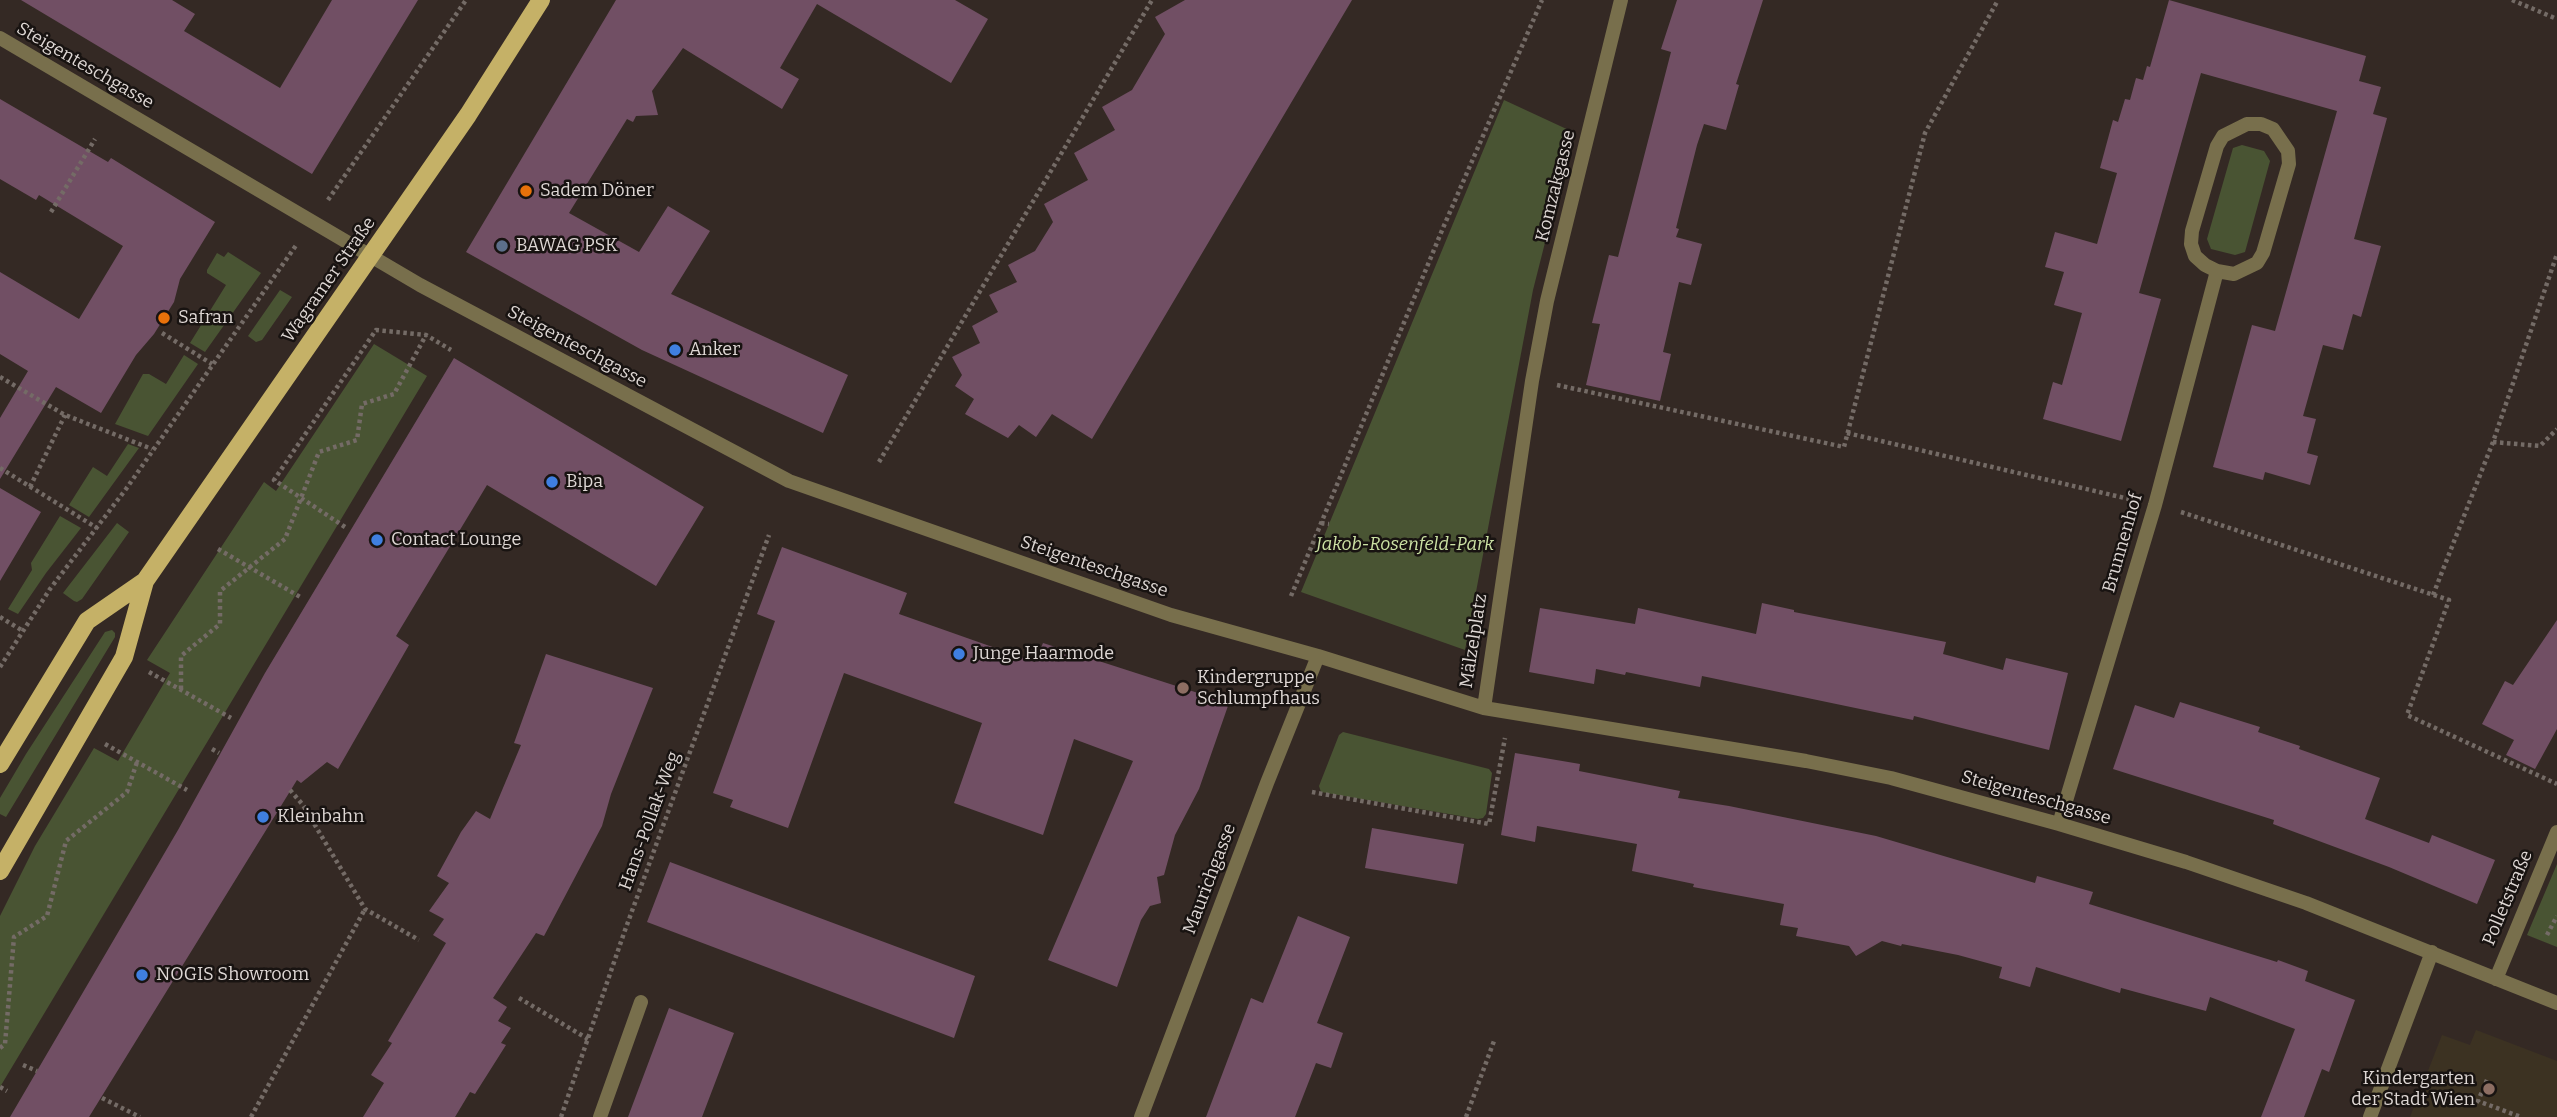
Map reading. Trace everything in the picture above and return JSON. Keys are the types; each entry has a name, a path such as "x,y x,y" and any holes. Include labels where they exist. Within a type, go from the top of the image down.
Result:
{"main road":[{"name":"Wagramer Straße","path":"0,871 124,657 145,580 468,115 541,0"},
{"name":"Wagramer Straße","path":"0,764 87,621 145,580"}],"street":[{"name":"Komzakgasse","path":"1532,382 1547,302 1621,0"},
{"name":"Steigenteschgasse","path":"0,38 429,290 789,481 1171,615"},
{"path":"2247,124 2260,124 2273,129 2282,139 2288,151 2289,164 2263,253 2257,263 2234,274 2217,271 2194,256 2192,231 2222,136 2247,124"},
{"name":"Brunnenhof","path":"2059,824 2155,505 2217,271"},
{"name":"Mälzelplatz","path":"1171,615 1318,656 1484,708 1532,382"},
{"name":"Maurichgasse","path":"1141,1117 1318,656"},
{"name":"Steigenteschgasse","path":"1484,708 1805,761 1891,778 2059,824 2186,862 2306,903 2557,1003"},
{"name":"Polletstraße","path":"2496,979 2557,832"},
{"path":"2370,1117 2432,952"},
{"path":"600,1117 641,1002"}],"path":[{"path":"312,221 466,0"},
{"path":"879,462 1152,0"},
{"path":"1291,596 1443,228 1542,0"},
{"path":"1532,382 1584,390 1844,447 1926,133 1998,0"},
{"path":"2512,0 2557,19"},
{"path":"51,212 95,139"},
{"path":"2433,595 2493,442 2557,254"},
{"path":"0,667 50,589 97,528 282,265"},
{"path":"345,527 274,480 376,330 426,335 451,350"},
{"path":"162,334 212,364"},
{"path":"181,689 181,656 220,624 220,591 285,539 319,452 357,440 362,404 394,394 426,335"},
{"path":"0,377 65,415 152,449"},
{"path":"30,487 65,415"},
{"path":"2493,442 2540,446 2557,429"},
{"path":"1847,433 2155,505 2449,600 2407,716 2557,784"},
{"path":"0,468 97,528"},
{"path":"1321,523 1329,524"},
{"name":"Hans-Pollak-Weg","path":"561,1117 769,535"},
{"path":"218,549 302,598"},
{"path":"0,617 23,631"},
{"path":"124,657 230,718"},
{"path":"82,732 187,790"},
{"path":"1312,792 1489,824 1506,735"},
{"path":"212,749 219,753"},
{"path":"0,1048 5,1044 14,937 47,916 66,842 127,792 137,762"},
{"path":"290,790 303,805 365,909 419,940"},
{"path":"251,1117 365,909"},
{"path":"519,998 588,1039"},
{"path":"1466,1117 1494,1041"},
{"path":"23,1065 37,1071"},
{"path":"2487,1080 2478,1101 2521,1117"},
{"path":"0,1087 7,1091"},
{"path":"102,1098 140,1117"}],"shaded area":[{"name":"Kindergarten der Stadt Wien","path":"2476,1030 2557,1061 2557,1117 2410,1117 2442,1035 2470,1045"}],"green space":[{"name":"Jakob-Rosenfeld-Park","path":"1504,100 1573,132 1533,290 1465,650 1301,592"},
{"path":"2242,145 2264,151 2270,161 2245,252 2235,255 2211,249 2207,239 2233,148"},
{"path":"228,252 261,273 205,352 190,343 226,285 207,273 207,270 217,253 224,257"},
{"path":"280,290 292,297 262,340 256,342 248,336"},
{"path":"374,344 427,376 0,1087 0,916 35,846 94,748 118,761 170,673 147,660 264,482 276,491"},
{"path":"184,355 198,364 148,436 115,424 143,374 149,374 166,384"},
{"path":"128,444 139,448 89,517 69,505 93,467 107,476"},
{"path":"60,516 81,528 18,614 8,609 32,570 31,563"},
{"path":"117,523 129,532 82,599 74,601 63,593"},
{"path":"112,630 115,637 6,817 0,814 0,798 26,754 105,632"},
{"path":"1343,732 1489,769 1492,773 1486,814 1478,819 1321,792 1319,786 1339,735"},
{"path":"2557,864 2557,947 2527,935"}],"building":[{"path":"21,0 172,0 195,14 184,31 280,88 332,0 418,0 312,174"},
{"path":"616,0 955,0 988,19 951,83 817,4 780,68 799,79 782,109 683,48 652,91 658,115 636,116 633,122 627,119 569,213 639,252 668,206 710,231 671,294 848,375 823,433 642,350 466,252"},
{"path":"1185,0 1352,0 1092,439 1052,414 1036,437 1019,425 1008,438 965,414 974,399 955,386 962,375 952,357 980,343 972,326 998,312 989,295 1017,282 1008,265 1035,251 1053,222 1044,204 1088,180 1074,153 1115,130 1102,107 1132,90 1165,34 1155,17"},
{"path":"1677,0 1763,0 1736,84 1739,85 1726,130 1704,124 1697,145 1676,237 1702,244 1691,285 1679,282 1663,352 1671,354 1660,401 1586,385 1600,324 1592,323 1609,255 1618,257 1671,52 1661,49"},
{"path":"2169,0 2366,56 2359,81 2381,87 2373,114 2387,118 2354,239 2381,246 2361,317 2353,314 2343,350 2323,345 2303,416 2316,419 2307,453 2318,456 2310,485 2265,472 2263,480 2213,467 2252,325 2275,331 2337,111 2201,73 2139,293 2161,299 2121,441 2043,419 2053,382 2062,385 2082,313 2054,305 2064,272 2045,267 2055,232 2097,244 2117,173 2100,168 2113,120 2118,122 2125,99 2130,100 2136,78 2143,80 2147,66 2150,67"},
{"path":"0,99 108,162 111,158 215,222 180,279 174,302 154,334 136,355 101,413 56,387 0,479 0,418 28,371 0,354 0,272 79,319 123,246 39,195 36,200 0,179"},
{"path":"454,358 704,507 656,586 487,485 396,636 409,645 338,769 327,762 301,783 297,780 89,1117 10,1117 178,830 265,673"},
{"path":"0,488 41,512 0,581"},
{"path":"782,547 907,593 899,614 1035,662 1043,643 1229,703 1199,789 1175,835 1164,875 1157,877 1161,903 1150,906 1141,920 1117,987 1048,960 1133,761 1074,739 1043,835 954,803 982,723 844,673 788,828 730,807 733,800 713,793 775,621 757,614"},
{"path":"1762,603 1794,612 1946,642 1943,654 2003,670 2006,658 2068,673 2049,750 1914,716 1913,720 1702,676 1700,687 1626,672 1625,675 1596,669 1594,684 1529,672 1540,608 1635,624 1638,608 1756,634"},
{"path":"2557,620 2557,729 2535,769 2506,755 2514,740 2482,724 2505,681 2513,685"},
{"path":"546,654 653,688 611,794 602,826 544,936 536,933 493,998 507,1007 498,1021 511,1028 501,1043 506,1045 475,1094 470,1092 455,1117 363,1117 384,1083 371,1075 392,1043 388,1041 446,943 433,935 444,919 429,911 449,883 437,876 476,811 490,819 521,745 514,743"},
{"path":"2180,702 2260,727 2258,732 2380,778 2365,819 2429,843 2432,835 2495,860 2477,904 2389,867 2273,824 2274,820 2113,769 2135,705 2174,718"},
{"path":"1515,753 1580,764 1579,771 1680,791 1678,798 1876,836 2035,883 2037,876 2093,892 2089,904 2277,962 2278,960 2308,971 2305,981 2355,1000 2329,1072 2322,1069 2304,1117 2261,1117 2295,1029 2210,997 2206,1011 2121,988 2120,993 2036,967 2030,987 1999,978 2002,967 1902,944 1901,946 1882,941 1856,956 1849,946 1796,936 1798,928 1780,925 1784,904 1693,887 1694,884 1632,871 1637,844 1537,826 1535,842 1501,835"},
{"path":"1372,828 1464,844 1457,884 1365,868"},
{"path":"670,862 975,976 954,1038 647,922"},
{"path":"1298,916 1350,937 1317,1023 1343,1033 1331,1068 1316,1063 1295,1117 1206,1117 1251,998 1263,1003"},
{"path":"669,1008 734,1033 702,1117 628,1117"}],"place":[{"name":"Sadem Döner","path":"526,191"},
{"name":"BAWAG PSK","path":"502,246"},
{"name":"Safran","path":"164,318"},
{"name":"Anker","path":"675,350"},
{"name":"Bipa","path":"552,482"},
{"name":"Contact Lounge","path":"377,540"},
{"name":"Junge Haarmode","path":"959,654"},
{"name":"Kindergruppe Schlumpfhaus","path":"1183,688"},
{"name":"Kleinbahn","path":"263,817"},
{"name":"NOGIS Showroom","path":"142,975"},
{"name":"Kindergarten der Stadt Wien","path":"2489,1089"}]}
